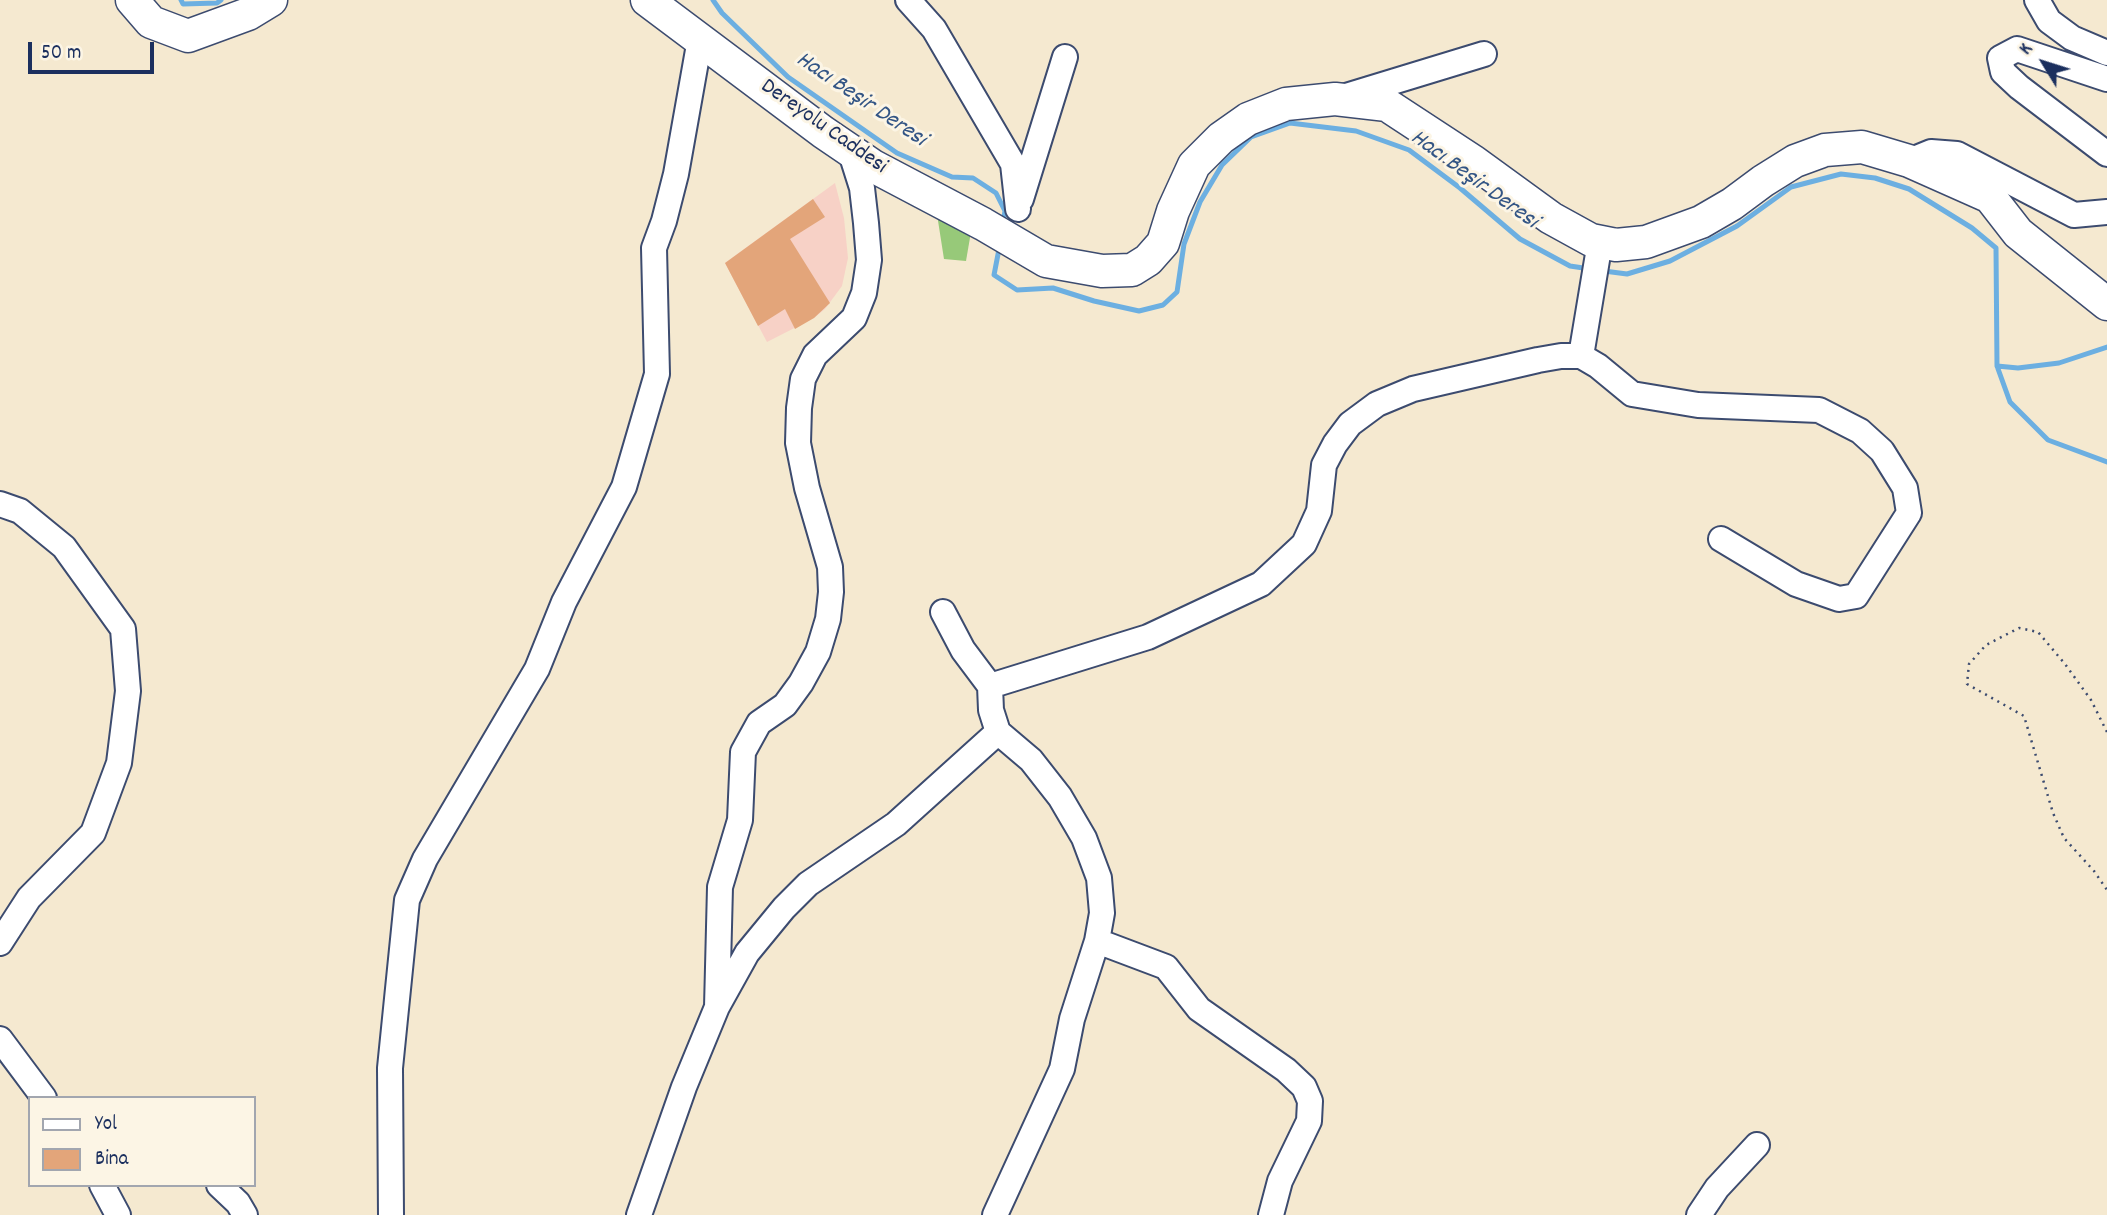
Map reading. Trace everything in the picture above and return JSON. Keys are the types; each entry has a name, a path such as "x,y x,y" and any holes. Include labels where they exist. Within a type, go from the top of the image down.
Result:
{"main road":[{"path":"132,0 151,22 188,36 248,14 271,0"},
{"name":"Dereyolu Caddesi","path":"647,0 873,166 1046,261 1102,271 1132,270 1148,260 1163,243 1173,211 1195,165 1221,138 1248,119 1286,104 1335,99 1387,105 1474,162 1551,218 1591,240 1598,251"},
{"path":"1598,251 1672,234 1732,204 1794,161 1825,150 1862,147 1909,161 1990,197 2018,233 2107,304"}],"street":[{"path":"908,0 934,29 1013,164 1017,209"},
{"path":"2037,0 2049,21 2072,38 2107,53"},
{"path":"391,1215 390,1068 407,900 425,859 537,669 564,602 624,487 657,374 654,248 676,174 700,39"},
{"path":"2107,79 2017,49 2000,58 2003,72 2019,87 2107,154"},
{"path":"1335,99 1484,54"},
{"path":"996,232 1017,209 1065,57"},
{"path":"717,1007 720,887 740,820 743,752 759,723 785,705 801,683 818,652 828,619 830,567 807,488 798,443 799,408 803,379 815,355 854,318 864,293 869,260 866,223 862,188 850,150"},
{"path":"1909,161 1931,152 1957,154 2074,215 2107,212"},
{"path":"1581,356 1598,251"},
{"path":"990,686 1148,638 1261,584 1304,544 1319,511 1324,465 1350,424 1377,404 1413,390 1504,367 1561,356 1581,356 1598,366 1632,394 1698,405 1819,410 1860,431 1882,451 1905,488 1909,513 1856,596 1839,599 1796,584 1721,539"},
{"path":"0,503 20,510 64,547 123,629 128,691 119,763 93,833 29,898 0,943"},
{"path":"943,612 963,650 990,686 991,710 998,732 1038,769 1060,797 1084,838 1099,878 1102,913 1097,941 1072,1019 1062,1069 995,1215"},
{"path":"639,1215 684,1087 717,1007 747,953 783,908 808,884 896,824 998,732"},
{"path":"1097,941 1166,967 1199,1009 1270,1059 1304,1087 1310,1101 1309,1121 1280,1181 1271,1215"},
{"path":"0,1039 43,1096"},
{"path":"1699,1215 1717,1188 1757,1145"},
{"path":"103,1187 118,1215"},
{"path":"221,1187 238,1203 245,1215"}],"path":[{"path":"2107,733 2091,700 2038,632 2019,628 1986,645 1969,664 1967,684 2024,716 2053,813 2064,838 2107,890"}],"shaded area":[{"path":"835,183 844,218 848,258 842,286 825,309 814,318 767,342 725,263"}],"green space":[{"path":"936,208 972,226 966,261 944,259"}],"building":[{"path":"813,199 825,217 790,239 830,303 814,318 795,329 785,309 758,326 725,263"}],"waterway":[{"name":"Hacı Beşir Deresi","path":"181,0 183,4 217,3 221,0"},
{"name":"Hacı Beşir Deresi","path":"713,0 722,13 788,77 897,153 952,177 973,178 996,193 1005,211 1003,224"},
{"name":"Hacı Beşir Deresi","path":"1000,244 994,275 1017,290 1053,288 1139,311 1163,305 1177,292 1184,244 1200,202 1222,165 1251,137 1290,123 1356,131 1409,150 1460,188 1520,239 1570,266 1590,269"},
{"name":"Hacı Beşir Deresi","path":"1604,271 1627,274 1670,261 1737,226 1791,187 1841,174 1875,178 1909,189 1972,228 1996,248 1997,366 2010,402 2048,440 2107,462"},
{"path":"1997,366 2018,368 2059,363 2107,347"}]}
